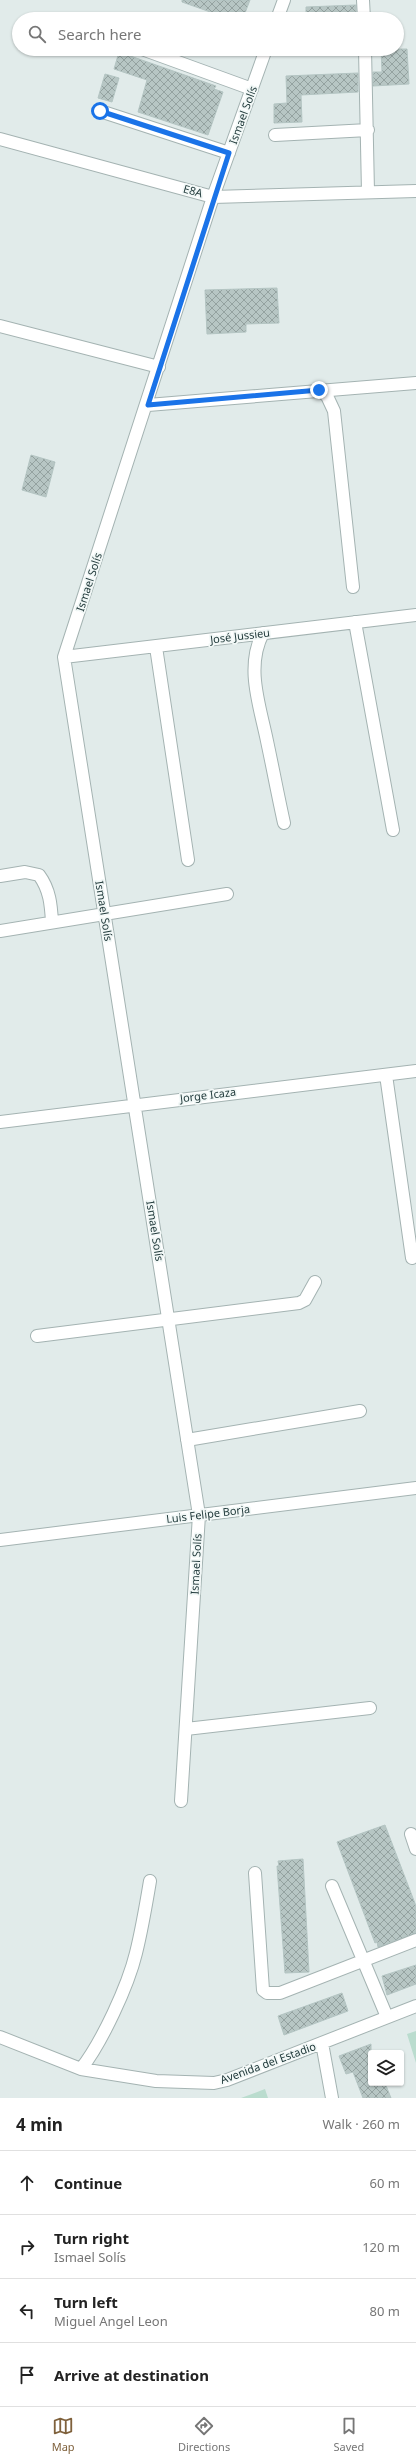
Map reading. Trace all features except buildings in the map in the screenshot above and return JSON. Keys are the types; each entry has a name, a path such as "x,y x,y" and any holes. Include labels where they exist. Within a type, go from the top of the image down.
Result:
{"street":[{"path":"280,12 284,0"},
{"path":"363,0 364,12"},
{"path":"161,56 252,89"},
{"name":"Ismael Solís","path":"181,1801 199,1515 64,657 148,405 213,197 264,56"},
{"path":"365,56 368,130 368,192"},
{"path":"100,111 229,153"},
{"path":"275,135 368,130"},
{"name":"E8A","path":"0,139 213,197 416,191"},
{"path":"0,326 160,367"},
{"path":"148,405 416,382"},
{"path":"319,390 327,396 334,411 353,587"},
{"name":"José Jussieu","path":"64,657 416,615"},
{"path":"356,622 393,830"},
{"path":"263,633 258,643 255,660 255,687 284,823"},
{"path":"156,647 188,860"},
{"path":"0,876 25,872 39,875 46,886 50,900 52,922"},
{"path":"0,932 104,913 227,894"},
{"name":"Jorge Icaza","path":"0,1122 135,1104 416,1071"},
{"path":"386,1075 412,1258"},
{"path":"37,1336 168,1318 299,1303 305,1300 315,1282"},
{"path":"187,1440 360,1411"},
{"name":"Luis Felipe Borja","path":"0,1540 416,1488"},
{"path":"186,1729 370,1708"},
{"path":"411,1834 416,1849"},
{"path":"255,1873 263,1990 267,1993 280,1993 416,1940"},
{"path":"81,2069 90,2058 118,2002 136,1954 150,1881"},
{"path":"332,1886 387,2018"},
{"name":"Avenida del Estadio","path":"0,2037 81,2069 156,2081 214,2082 227,2080 416,2006"},
{"path":"322,2043 332,2098"}],"green space":[{"path":"416,2031 416,2063 407,2034"},
{"path":"265,2089 268,2098 241,2098"}],"route":[{"path":"100,111 229,153 213,197 148,405 319,390"}]}
